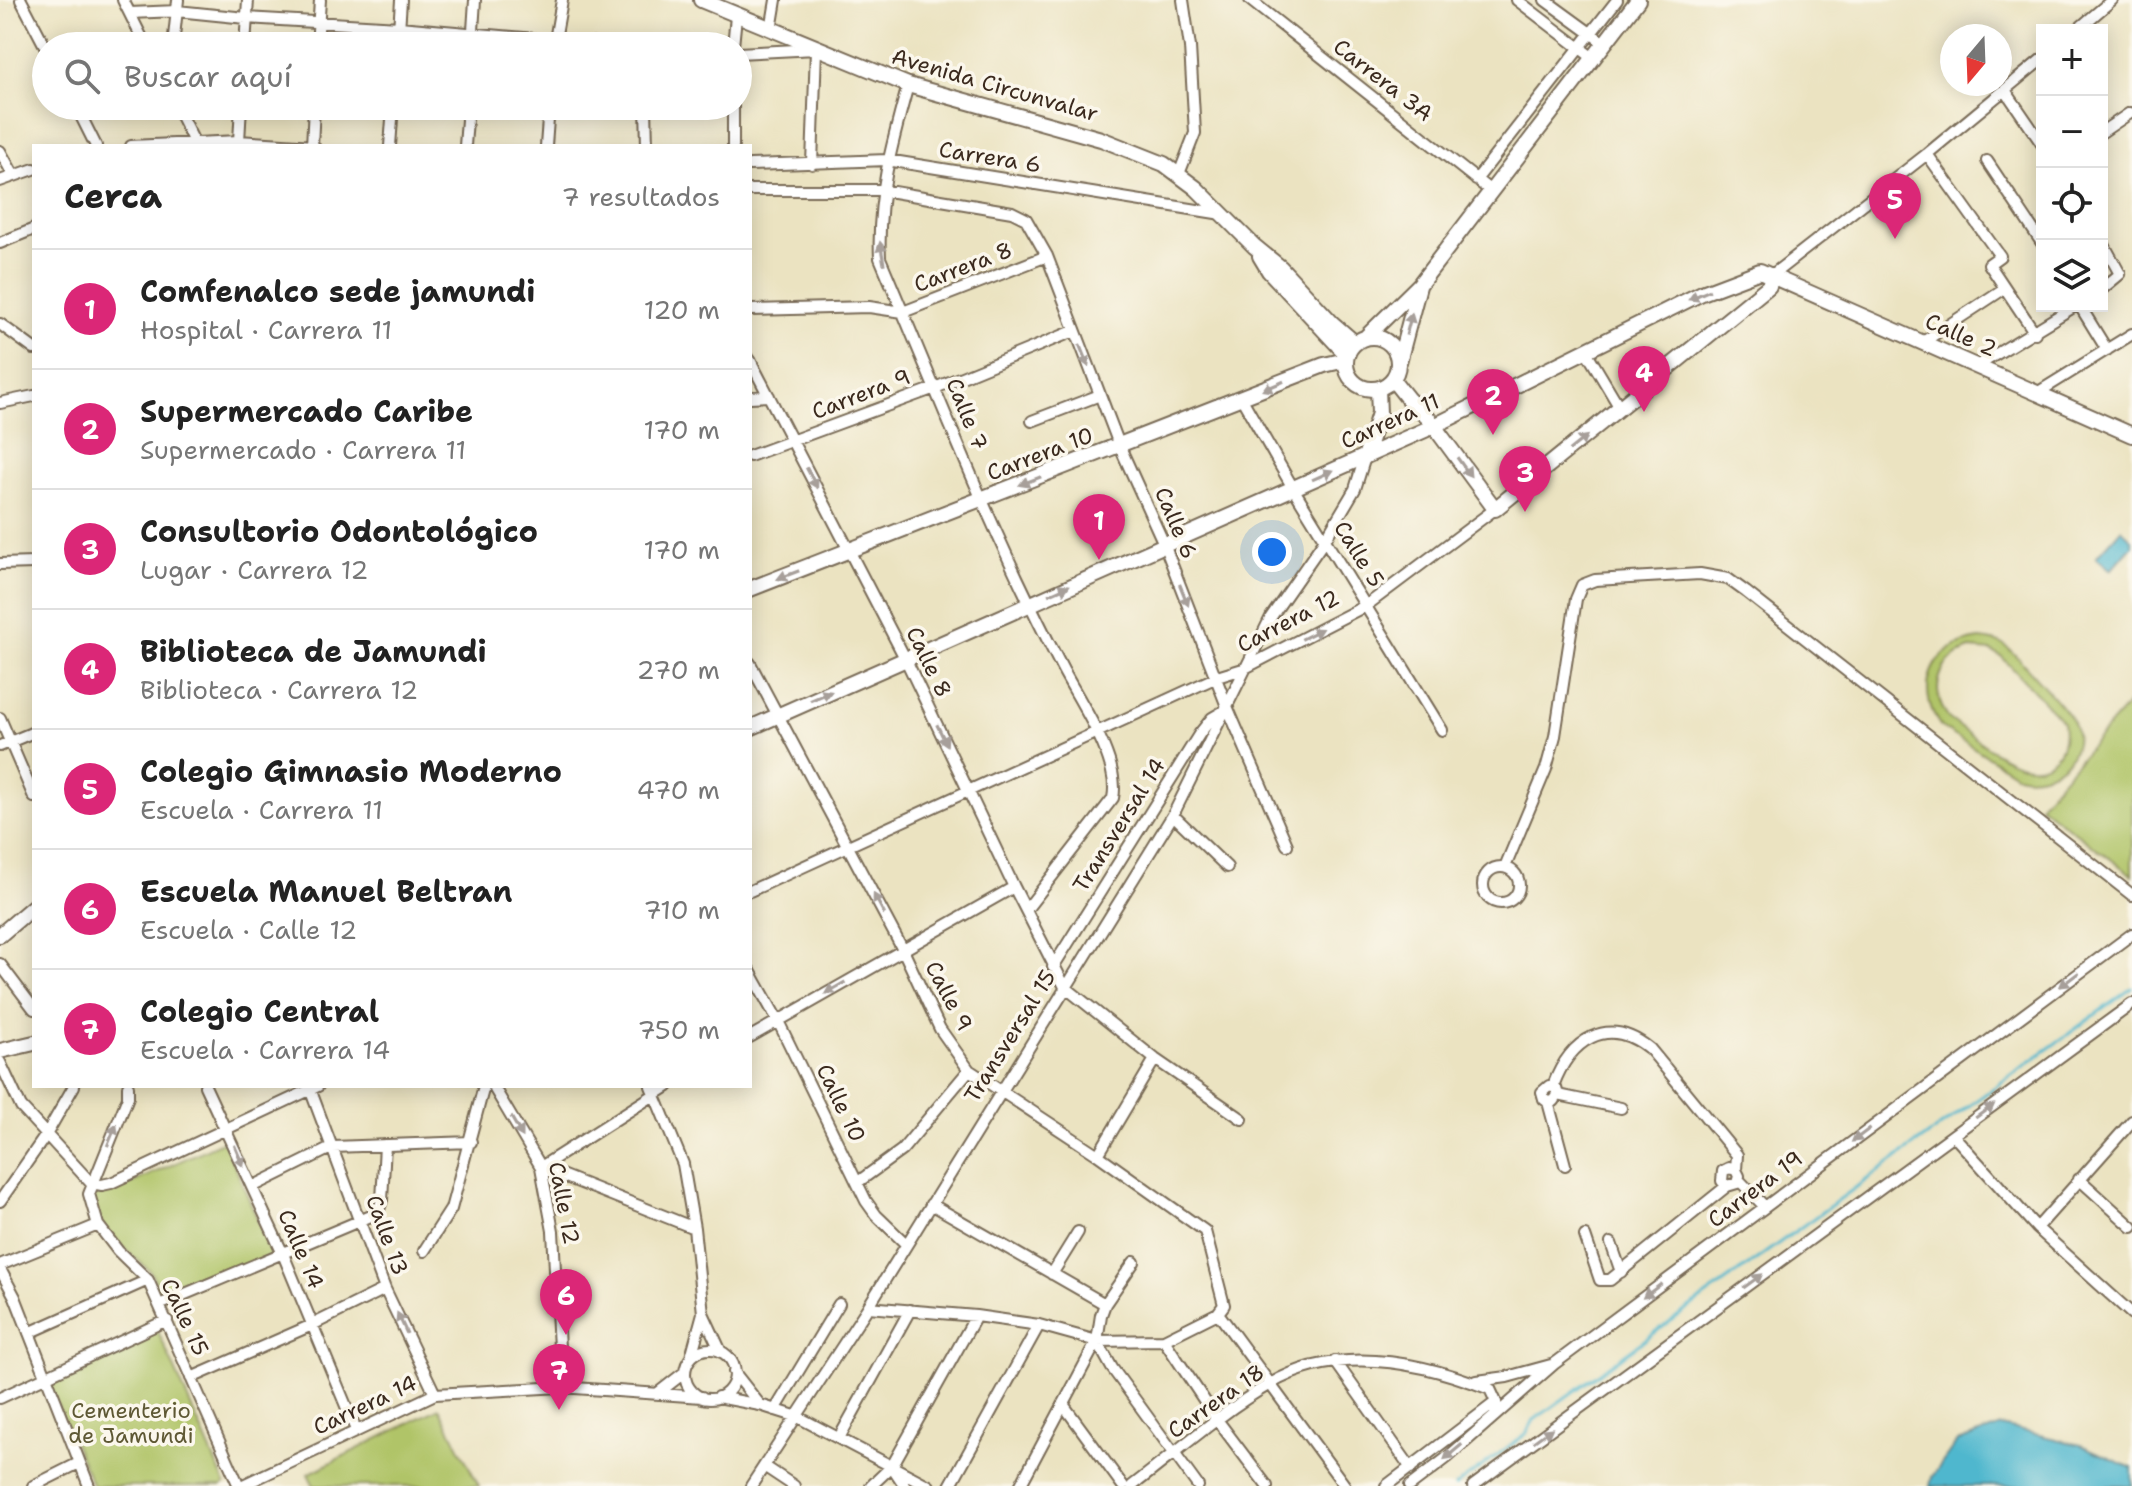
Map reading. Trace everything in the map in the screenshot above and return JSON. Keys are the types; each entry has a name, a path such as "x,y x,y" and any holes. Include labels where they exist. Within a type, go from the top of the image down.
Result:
{"main road":[{"name":"Avenida Circunvalar","path":"701,0 716,3 736,16 908,85 1101,139 1142,154 1179,174 1281,268 1312,310 1353,349"},
{"name":"Carrera 10","path":"752,588 1242,399 1324,365 1353,349 1419,285 1638,0"},
{"name":"Carrera 11","path":"752,727 1434,426 1702,293 1760,271 1772,275"},
{"name":"Calle 2","path":"1772,275 2127,432"},
{"name":"Carrera 12","path":"1495,509 1769,286 1772,275"},
{"name":"Carrera 10","path":"1399,363 1419,285"},
{"path":"1365,457 1386,385 1399,363 1392,346 1385,340 1353,349 1349,376 1354,383 1370,390 1386,385 1408,399 1434,426 1495,509"},
{"path":"0,935 32,908"},
{"path":"0,1051 32,1043"}],"street":[{"path":"21,0 38,32"},
{"path":"123,0 139,32"},
{"path":"246,32 248,0"},
{"path":"318,32 320,0"},
{"path":"399,32 401,0"},
{"path":"473,32 475,0"},
{"path":"557,32 562,0"},
{"path":"771,30 776,0"},
{"path":"1179,174 1195,133 1190,47 1183,0"},
{"name":"Carrera 3A","path":"1250,0 1492,192"},
{"path":"1517,0 1593,58"},
{"path":"1545,0 1604,43"},
{"path":"1476,180 1617,0"},
{"path":"2084,24 2112,0"},
{"path":"130,13 178,6 246,18 461,32"},
{"path":"175,32 178,6"},
{"path":"734,32 736,16"},
{"path":"752,52 816,49 812,164"},
{"name":"Carrera 11","path":"2012,84 2036,64"},
{"name":"Calle 7","path":"908,85 882,190 880,258 1028,604 1097,734 1114,773 1116,787 1113,798 1026,910"},
{"name":"Carrera 11","path":"1772,275 1998,96"},
{"path":"2009,96 2036,135"},
{"path":"2108,128 2130,113"},
{"path":"83,120 95,144"},
{"path":"183,120 195,144 239,141 283,144"},
{"path":"239,141 240,120"},
{"path":"313,144 314,120"},
{"path":"390,144 392,120"},
{"path":"465,144 467,120"},
{"path":"546,144 548,120"},
{"path":"646,120 647,144"},
{"path":"733,120 733,144"},
{"path":"0,151 14,176"},
{"path":"1927,154 2000,256 1989,264 2035,333"},
{"name":"Carrera 6","path":"752,165 887,160 1222,214"},
{"path":"1987,161 2036,225"},
{"path":"0,181 32,170"},
{"path":"752,190 882,190"},
{"name":"Calle 6","path":"882,190 1012,212 1026,219 1047,256 1120,447 1164,544 1217,677 1225,708 1287,845"},
{"path":"0,243 32,230"},
{"path":"2108,252 2120,274 2108,284"},
{"name":"Carrera 8","path":"752,310 869,307 903,312 1047,256"},
{"path":"1923,342 2005,288"},
{"path":"1977,366 2068,312"},
{"path":"2082,312 2107,350"},
{"path":"0,324 32,348"},
{"name":"Carrera 9","path":"752,455 935,388 1074,331"},
{"path":"2037,393 2132,334"},
{"path":"1586,351 1620,408"},
{"name":"Calle 8","path":"752,364 906,660 1065,987"},
{"path":"1032,421 1100,395"},
{"path":"0,403 32,396"},
{"path":"752,397 769,396"},
{"name":"Calle 5","path":"1242,399 1442,730"},
{"path":"1243,669 1271,617 1326,538 1355,489 1365,457"},
{"name":"Carrera 12","path":"752,890 1217,677 1243,669 1367,605 1495,509"},
{"path":"1,561 32,563"},
{"path":"1505,867 1546,769 1555,736 1576,599 1582,585 1595,580 1700,574 1728,579 2132,895"},
{"name":"Calle 9","path":"752,667 903,950 940,1029 969,1070 1098,1155 1205,1231 1221,1309 1345,1486"},
{"name":"Transversal 15","path":"798,1417 1173,815 1243,669"},
{"name":"Transversal 14","path":"1053,967 1200,733 1225,708"},
{"path":"0,718 5,744 32,793"},
{"path":"5,744 32,733"},
{"path":"1173,815 1227,867"},
{"path":"752,1036 1014,887"},
{"path":"0,925 17,920"},
{"name":"Carrera 19","path":"1410,1486 1554,1364 2132,934"},
{"path":"0,964 32,1006"},
{"name":"Calle 10","path":"752,975 876,1215 906,1244"},
{"path":"1065,987 1155,1059 1242,1119"},
{"path":"1480,1484 2132,1004"},
{"path":"1565,1165 1553,1094 1562,1063 1588,1037 1609,1032 1636,1038 1650,1049 1737,1155 1734,1185 1727,1186 1610,1280 1600,1280 1585,1236"},
{"path":"1098,1155 1155,1059"},
{"path":"0,1062 21,1107 91,1183 102,1185 310,1088"},
{"path":"858,1182 902,1150 969,1070"},
{"path":"0,1201 46,1135 73,1088"},
{"path":"91,1183 128,1097 128,1088"},
{"name":"Calle 14","path":"206,1088 283,1254 356,1430"},
{"name":"Calle 13","path":"312,1088 385,1289 435,1394"},
{"path":"424,1251 451,1209 484,1088"},
{"name":"Calle 12","path":"494,1088 541,1167 553,1231 561,1387"},
{"path":"541,1167 653,1090 683,1164 703,1313 721,1352"},
{"path":"1553,1094 1621,1108"},
{"path":"2037,1228 2079,1179 2130,1128"},
{"path":"1953,1135 2037,1228 2132,1314"},
{"path":"252,1187 333,1147 471,1142"},
{"path":"159,1305 378,1213 382,1200 385,1145"},
{"path":"541,1167 694,1228"},
{"path":"1727,1186 1722,1181 1723,1171 1729,1168 1765,1207"},
{"path":"2079,1179 2132,1227"},
{"name":"Calle 15","path":"91,1183 89,1194 98,1225 118,1251 148,1280 240,1486"},
{"path":"931,1204 1052,1274 1103,1310"},
{"path":"89,1486 0,1267 98,1225"},
{"path":"1052,1274 1078,1232"},
{"path":"1611,1243 1621,1272"},
{"path":"1020,1486 1065,1407 1098,1336 1103,1310 1134,1262"},
{"path":"29,1333 148,1280"},
{"path":"191,1378 385,1289"},
{"path":"775,1410 839,1304"},
{"path":"868,1307 976,1316 1098,1336 1164,1340 1221,1309"},
{"path":"839,1438 910,1310"},
{"path":"658,1393 685,1372 703,1313"},
{"path":"871,1486 892,1466 976,1316"},
{"path":"0,1398 167,1320"},
{"path":"950,1486 1039,1325"},
{"path":"1098,1336 1112,1368 1198,1486"},
{"path":"1164,1340 1218,1421 1267,1486"},
{"path":"691,1357 705,1350 721,1352 728,1357 734,1372 760,1405"},
{"path":"1335,1361 1411,1468"},
{"name":"Carrera 18","path":"1132,1486 1271,1383 1335,1361 1399,1363 1471,1381 1490,1389 1496,1402"},
{"name":"Carrera 18","path":"1471,1381 1507,1377 1554,1364"},
{"path":"685,1372 689,1388 702,1397 760,1405 798,1417 929,1486"},
{"path":"718,1397 730,1388 734,1372"},
{"name":"Carrera 14","path":"240,1486 435,1394 561,1387 702,1397"},
{"path":"1386,1486 1496,1402"},
{"path":"1496,1402 1496,1415"},
{"path":"1065,1407 1123,1486"},
{"path":"751,1486 798,1417"},
{"path":"33,1486 79,1463"},
{"path":"764,1466 794,1486"},
{"path":"892,1466 905,1486"}],"green space":[{"path":"1980,639 2004,645 2059,704 2071,719 2076,732 2076,744 2064,764 2043,775 2017,775 1941,727 1933,712 1928,683 1939,659 1963,643","holes":["1970,649 1991,651 2001,656 2063,722 2062,746 2054,758 2042,765 2028,766 1999,755 1948,718 1942,707 1938,687 1950,660"]},
{"path":"2132,700 2132,875 2039,805"},
{"path":"224,1141 273,1256 162,1298 151,1272 99,1225 92,1196 110,1193"},
{"name":"Cementerio de Jamundi","path":"157,1329 225,1484 222,1486 93,1486 46,1380"},
{"path":"439,1408 479,1486 314,1486 308,1474"}],"water":[{"path":"2121,529 2132,539 2132,546 2111,570 2096,557"},
{"path":"2001,1426 2081,1445 2132,1468 2132,1486 1930,1486 1932,1477 1957,1442"}],"waterway":[{"path":"1455,1486 1526,1434 1534,1420 2132,988"}],"place":[{"name":"Colegio Gimnasio Moderno","path":"1895,239"},
{"name":"Biblioteca de Jamundi","path":"1644,412"},
{"name":"Supermercado Caribe","path":"1493,435"},
{"name":"Consultorio Odontológico","path":"1525,512"},
{"name":"Comfenalco sede jamundi","path":"1099,560"},
{"name":"Escuela Manuel Beltran","path":"566,1335"},
{"name":"Colegio Central","path":"559,1410"}]}
